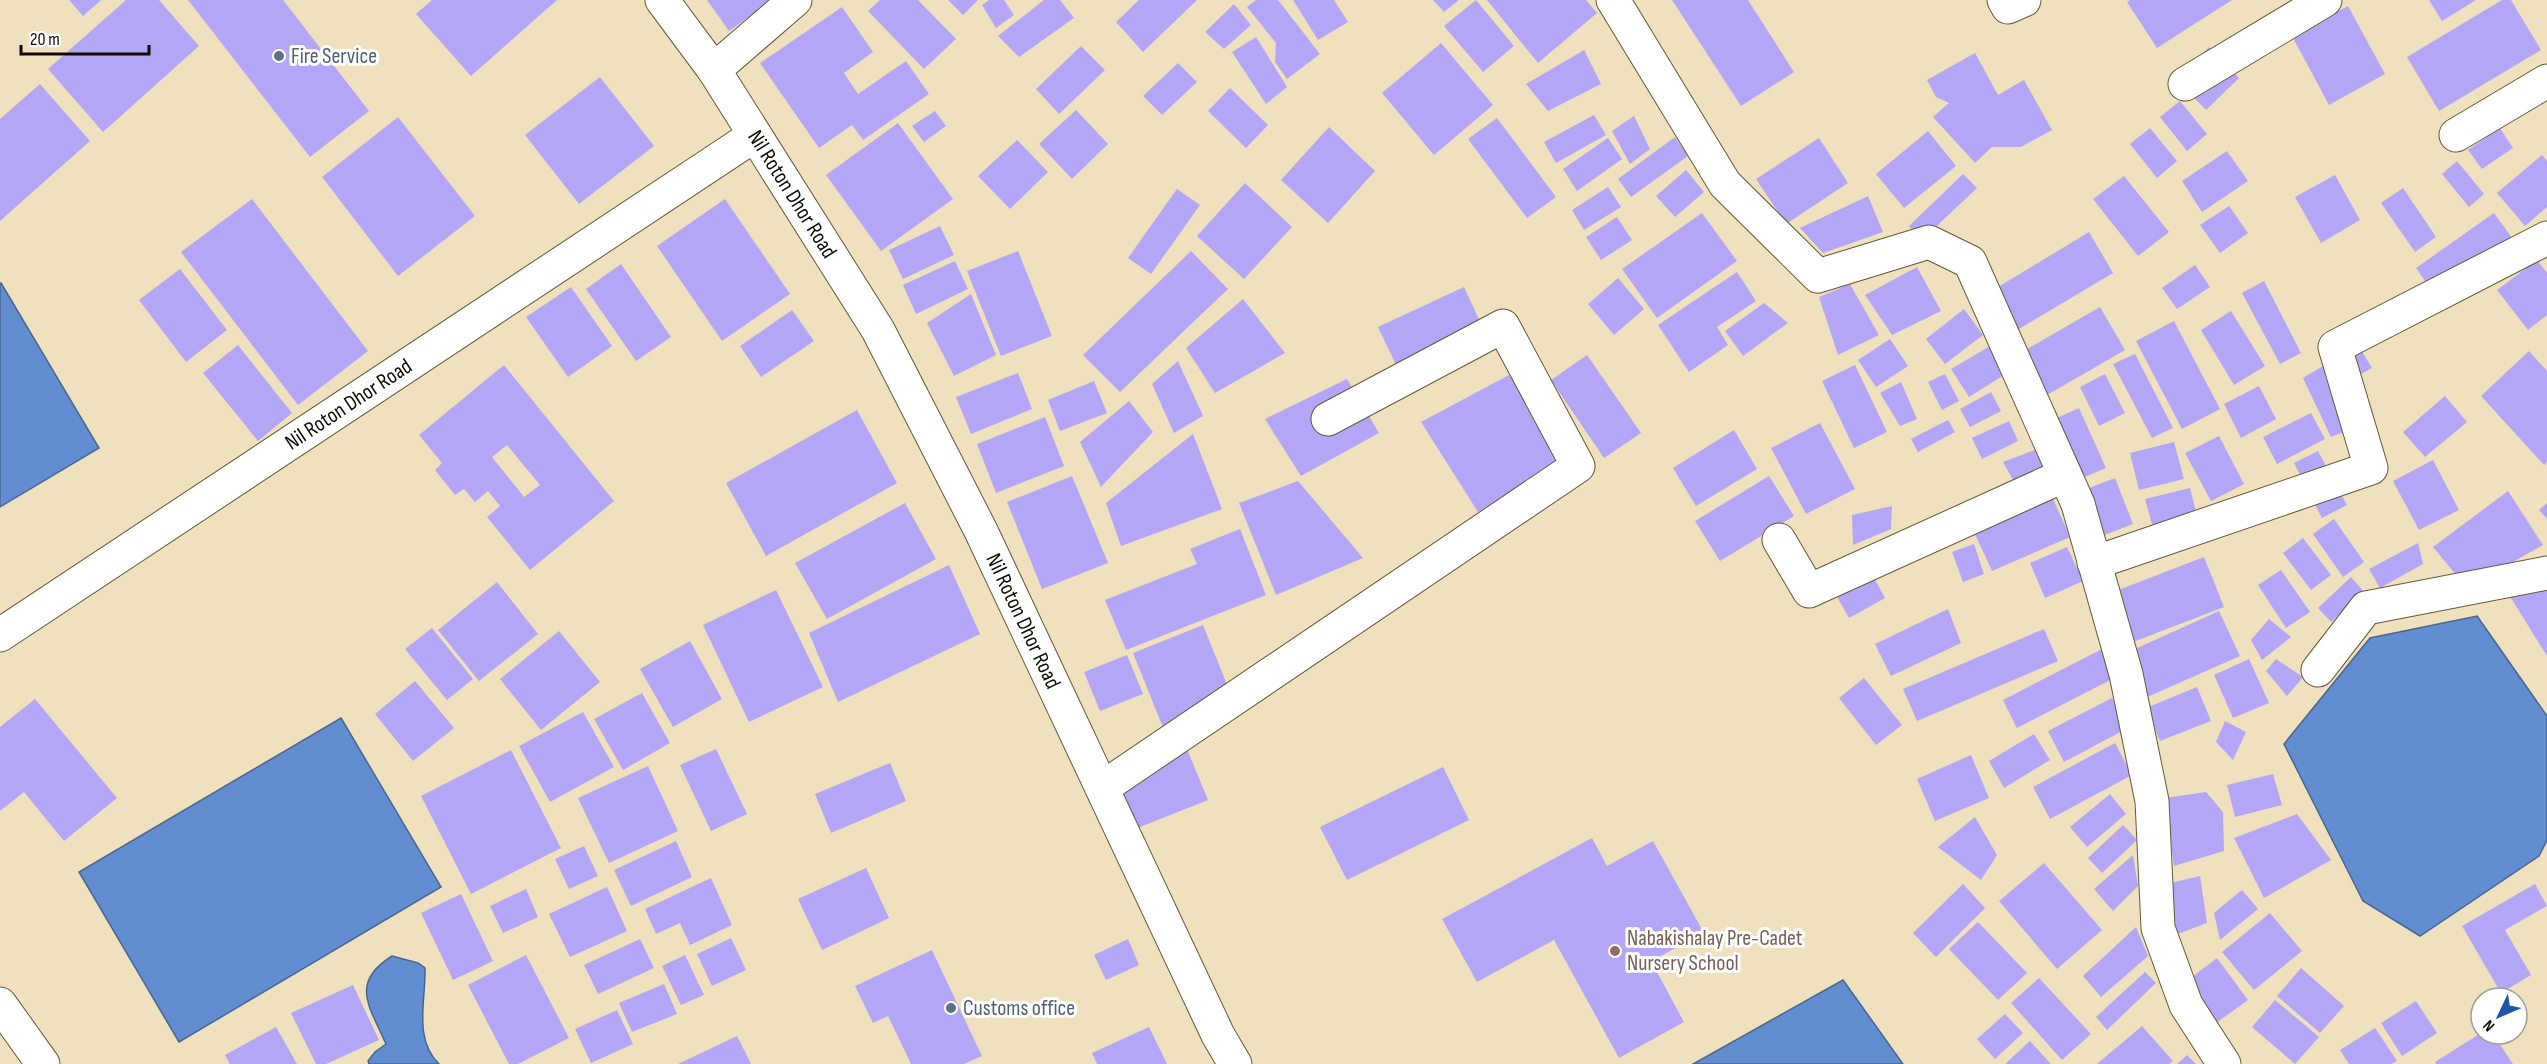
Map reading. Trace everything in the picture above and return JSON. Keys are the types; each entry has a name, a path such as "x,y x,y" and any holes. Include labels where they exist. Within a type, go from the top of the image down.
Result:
{"street":[{"path":"662,0 714,70 755,135"},
{"path":"714,70 795,0"},
{"path":"2004,0 2008,7 2024,0"},
{"path":"2185,84 2325,0"},
{"path":"1620,3 1725,184 1818,276 1929,242 1970,262 2078,504 2126,674 2152,801 2158,928 2186,1005 2224,1064"},
{"path":"2456,135 2547,81"},
{"name":"Nil Roton Dhor Road","path":"0,635 755,135 878,330 981,531 1218,1035 1235,1064"},
{"path":"2094,563 2371,468 2335,346 2547,238"},
{"path":"1102,788 1578,466 1503,326 1328,419"},
{"path":"1779,540 1809,591 2065,476"},
{"path":"2318,670 2366,608 2547,573"},
{"path":"0,1004 43,1064"}],"water":[{"path":"0,284 99,448 0,507"},
{"path":"2477,616 2547,716 2547,840 2539,856 2420,936 2363,901 2284,744 2370,638"},
{"path":"341,718 441,887 179,1042 79,872"},
{"path":"392,956 418,963 425,968 423,1031 431,1054 439,1064 369,1064 368,1061 375,1052 386,1044 370,1007 367,986 379,966"},
{"path":"1843,980 1903,1064 1693,1064"}],"building":[{"path":"69,0 101,0 83,16"},
{"path":"126,0 159,0 199,46 103,132 48,69"},
{"name":"Fire Service","path":"188,0 283,0 369,111 310,157"},
{"path":"432,0 557,0 471,76 416,14"},
{"path":"707,0 773,0 729,31"},
{"path":"880,0 918,0 956,39 924,69 868,11"},
{"path":"948,0 978,0 963,15"},
{"path":"989,0 1004,0 1014,15 996,28 982,5"},
{"path":"1044,0 1060,0 1074,18 1019,57 998,36"},
{"path":"1139,0 1197,0 1143,52 1116,22"},
{"path":"1256,0 1278,0 1320,54 1287,79 1275,62 1276,43 1247,7"},
{"path":"1293,0 1334,0 1348,22 1318,40"},
{"path":"1433,0 1459,0 1444,12"},
{"path":"1476,0 1514,46 1483,72 1444,26"},
{"path":"1487,0 1586,0 1597,13 1538,63"},
{"path":"1672,0 1748,0 1794,72 1741,106"},
{"path":"2130,0 2232,0 2157,48 2127,2"},
{"path":"2429,0 2476,0 2442,21"},
{"path":"2502,0 2511,0 2541,50 2439,111 2407,57"},
{"path":"1234,4 1251,25 1224,49 1205,32"},
{"path":"2348,6 2385,74 2329,105 2292,36"},
{"path":"842,7 873,52 844,73 858,94 906,61 929,94 863,140 852,125 819,148 760,63"},
{"path":"1256,37 1287,87 1266,104 1232,52"},
{"path":"1441,43 1493,105 1434,155 1382,93"},
{"path":"1081,46 1105,70 1059,114 1036,89"},
{"path":"2209,47 2239,78 2206,110 2176,79"},
{"path":"1584,50 1601,84 1548,111 1526,84"},
{"path":"1975,53 1998,95 2024,80 2052,130 2021,147 1992,147 1975,163 1933,117 1949,103 1936,97 1927,80"},
{"path":"1178,63 1197,82 1162,115 1143,96"},
{"path":"600,77 654,146 579,204 525,135"},
{"path":"40,84 90,141 0,221 0,119"},
{"path":"1230,88 1268,125 1246,148 1208,111"},
{"path":"2180,101 2207,134 2187,151 2160,117"},
{"path":"1076,110 1108,144 1072,179 1039,144"},
{"path":"935,111 946,126 924,142 912,126"},
{"path":"1594,115 1606,135 1556,163 1544,142"},
{"path":"1634,116 1650,149 1630,164 1612,131"},
{"path":"398,117 475,216 398,276 322,177"},
{"path":"1497,118 1556,197 1527,218 1468,139"},
{"path":"898,123 953,199 881,251 826,175"},
{"path":"1329,127 1375,171 1328,223 1281,180"},
{"path":"2150,128 2177,161 2157,178 2130,144"},
{"path":"2500,128 2513,148 2482,169 2468,150"},
{"path":"1928,131 1956,166 1904,208 1876,174"},
{"path":"1675,137 1688,156 1631,197 1618,179"},
{"path":"1608,138 1622,159 1577,191 1563,169"},
{"path":"1819,138 1848,183 1786,224 1756,179"},
{"path":"1017,140 1048,172 1010,209 978,176"},
{"path":"2227,151 2248,181 2202,212 2182,181"},
{"path":"2542,155 2547,161 2547,207 2525,226 2497,193"},
{"path":"2457,161 2484,194 2469,207 2442,174"},
{"path":"1686,170 1704,192 1675,217 1656,196"},
{"path":"1963,174 1977,188 1922,240 1909,226"},
{"path":"2335,175 2360,220 2321,243 2295,197"},
{"path":"2124,176 2169,232 2138,256 2093,199"},
{"path":"1245,183 1292,227 1244,279 1197,236"},
{"path":"1608,187 1621,207 1584,230 1572,210"},
{"path":"2403,188 2436,237 2415,252 2381,203"},
{"path":"1177,189 1200,205 1151,274 1128,258"},
{"path":"1868,196 1883,232 1823,253 1800,228"},
{"path":"252,199 368,351 298,405 181,252"},
{"path":"725,199 790,294 722,341 657,246"},
{"path":"2229,206 2248,233 2220,253 2200,225"},
{"path":"1702,213 1737,261 1657,318 1622,269"},
{"path":"2494,213 2518,246 2439,301 2416,268"},
{"path":"1617,217 1632,240 1601,260 1586,237"},
{"path":"940,226 954,255 903,279 889,250"},
{"path":"2089,232 2113,273 2014,332 1990,292"},
{"path":"1018,251 1052,336 1001,356 967,271"},
{"path":"1191,251 1228,289 1120,392 1083,355"},
{"path":"2537,260 2547,273 2547,315 2528,330 2497,290"},
{"path":"955,261 968,289 916,314 903,285"},
{"path":"621,264 671,337 636,361 586,289"},
{"path":"2195,265 2210,287 2177,309 2162,288"},
{"path":"1917,267 1941,311 1892,335 1865,295"},
{"path":"180,269 227,330 186,362 139,300"},
{"path":"1737,272 1756,301 1717,327 1728,345 1689,372 1658,325"},
{"path":"1618,278 1644,309 1614,335 1588,304"},
{"path":"2264,281 2301,353 2280,364 2242,293"},
{"path":"1850,284 1879,335 1838,355 1819,297"},
{"path":"571,287 612,346 568,377 526,317"},
{"path":"1464,287 1483,328 1397,367 1378,327"},
{"path":"971,294 996,355 954,376 927,323"},
{"path":"1243,299 1285,353 1215,393 1186,348"},
{"path":"1764,303 1788,323 1743,356 1725,331"},
{"path":"2100,307 2125,350 2047,395 2022,352"},
{"path":"1964,309 1983,335 1945,364 1926,339"},
{"path":"792,310 814,341 761,377 740,346"},
{"path":"2231,311 2265,366 2234,385 2201,330"},
{"path":"2174,321 2220,409 2182,429 2136,341"},
{"path":"1890,339 1908,366 1876,387 1858,360"},
{"path":"238,345 292,413 258,441 203,373"},
{"path":"2358,345 2372,368 2333,390 2351,429 2331,437 2303,378"},
{"path":"1990,346 2007,373 1969,397 1951,369"},
{"path":"2529,351 2547,371 2547,462 2544,465 2481,396"},
{"path":"2135,354 2173,428 2152,438 2113,364"},
{"path":"1587,355 1641,433 1604,458 1551,380"},
{"path":"1178,361 1203,416 1174,433 1152,384"},
{"path":"504,365 614,501 530,570 487,517 500,506 488,491 475,502 464,489 455,495 435,470 442,463 419,435","holes":["507,445 540,485 524,497 492,457"]},
{"path":"1855,365 1887,432 1854,448 1822,381"},
{"path":"1018,373 1032,409 971,434 956,397"},
{"path":"1945,374 1959,401 1942,410 1928,382"},
{"path":"2105,374 2125,413 2099,426 2080,387"},
{"path":"1509,375 1565,461 1478,512 1421,422"},
{"path":"1347,379 1379,433 1301,476 1265,419"},
{"path":"1094,381 1107,413 1060,431 1048,400"},
{"path":"1901,382 1917,419 1900,426 1880,393"},
{"path":"2259,386 2276,419 2241,438 2224,404"},
{"path":"1991,392 2001,411 1970,427 1960,409"},
{"path":"2445,396 2467,422 2425,457 2403,432"},
{"path":"1129,401 1153,432 1101,487 1080,442"},
{"path":"2079,408 2106,468 2075,481 2048,422"},
{"path":"857,410 897,483 766,556 726,483"},
{"path":"2311,413 2325,439 2277,464 2263,437"},
{"path":"1045,417 1064,466 996,493 977,444"},
{"path":"1948,420 1955,432 1918,452 1911,439"},
{"path":"2009,421 2018,441 1982,459 1972,438"},
{"path":"1820,423 1855,489 1806,514 1771,448"},
{"path":"1734,430 1757,469 1696,506 1673,468"},
{"path":"1193,434 1222,509 1121,546 1106,503"},
{"path":"2219,436 2244,484 2211,501 2185,453"},
{"path":"2174,442 2184,479 2139,490 2130,453"},
{"path":"2037,449 2046,475 2017,487 2003,462"},
{"path":"2318,451 2347,505 2322,518 2294,463"},
{"path":"2433,460 2459,510 2419,530 2393,481"},
{"path":"1072,476 1108,563 1042,589 1007,502"},
{"path":"1769,476 1794,516 1720,561 1695,521"},
{"path":"2115,478 2133,524 2102,536 2084,490"},
{"path":"1298,481 1363,558 1276,595 1239,503"},
{"path":"2045,481 2070,537 1992,571 1966,515"},
{"path":"2190,488 2199,524 2155,535 2145,499"},
{"path":"2508,491 2543,545 2467,588 2433,547"},
{"path":"905,503 936,559 827,619 795,563"},
{"path":"2547,503 2547,519 2539,510"},
{"path":"1892,506 1891,529 1853,545 1852,515"},
{"path":"2334,519 2364,562 2343,577 2313,534"},
{"path":"1240,529 1266,595 1126,650 1105,600 1197,564 1190,549"},
{"path":"2303,538 2331,575 2311,590 2283,553"},
{"path":"2418,543 2423,564 2380,588 2369,569"},
{"path":"1974,544 1984,574 1963,582 1952,552"},
{"path":"2067,547 2083,581 2045,598 2030,563"},
{"path":"1861,554 1885,598 1849,618 1824,574"},
{"path":"2204,557 2224,607 2128,644 2108,594"},
{"path":"949,565 980,634 838,702 809,633"},
{"path":"2547,569 2547,656 2506,590"},
{"path":"2281,570 2310,612 2286,628 2258,585"},
{"path":"2351,577 2364,592 2331,622 2318,608"},
{"path":"497,582 538,634 479,681 438,630"},
{"path":"776,590 823,687 749,722 703,625"},
{"path":"1948,609 1961,643 1891,676 1875,644"},
{"path":"2219,611 2240,656 2145,698 2124,654"},
{"path":"2269,619 2291,637 2262,660 2251,640"},
{"path":"1203,625 1236,707 1166,735 1133,653"},
{"path":"432,628 473,679 447,700 405,649"},
{"path":"2044,629 2058,661 1917,721 1903,689"},
{"path":"559,631 600,682 541,730 500,679"},
{"path":"690,641 722,699 673,727 640,669"},
{"path":"2102,649 2116,677 2017,728 2003,700"},
{"path":"1127,655 1143,694 1100,711 1084,672"},
{"path":"2249,659 2269,703 2233,718 2214,675"},
{"path":"2276,659 2303,677 2287,696 2266,671"},
{"path":"1864,678 1902,725 1876,745 1839,698"},
{"path":"415,681 454,728 413,761 375,714"},
{"path":"2197,687 2211,721 2160,741 2146,708"},
{"path":"642,693 670,743 623,770 594,719"},
{"path":"2112,698 2128,728 2064,762 2048,731"},
{"path":"35,699 117,798 64,841 24,792 0,811 0,727"},
{"path":"583,712 614,767 550,802 519,746"},
{"path":"2225,721 2246,732 2233,760 2216,742"},
{"path":"2034,734 2050,760 2004,788 1989,761"},
{"path":"1184,742 1208,800 1135,829 1111,771"},
{"path":"2115,743 2132,775 2050,819 2033,787"},
{"path":"716,749 747,814 711,831 680,765"},
{"path":"511,750 561,848 471,894 421,796"},
{"path":"1971,755 1989,798 1935,821 1917,779"},
{"path":"890,763 906,801 831,833 815,794"},
{"path":"648,766 678,831 609,863 578,798"},
{"path":"1443,767 1469,820 1347,880 1320,827"},
{"path":"2273,774 2282,805 2235,817 2227,785"},
{"path":"2206,792 2223,812 2224,851 2174,866 2165,798"},
{"path":"2110,794 2126,814 2087,847 2070,827"},
{"path":"2297,814 2331,860 2264,898 2234,838"},
{"path":"1975,817 1997,855 1981,880 1938,847"},
{"path":"2123,825 2137,840 2102,873 2088,858"},
{"name":"Nabakishalay Pre-Cadet Nursery School","path":"1592,838 1607,866 1653,841 1704,933 1651,961 1684,1022 1619,1058 1554,940 1477,982 1442,919"},
{"path":"676,841 692,877 631,906 614,870"},
{"path":"584,846 598,876 569,889 555,859"},
{"path":"2133,855 2138,886 2113,911 2094,889"},
{"path":"2044,863 2102,930 2057,969 1999,901"},
{"path":"866,868 889,918 822,950 798,899"},
{"path":"2200,876 2207,923 2175,935 2167,884"},
{"path":"711,878 732,925 690,945 680,923 656,934 645,909"},
{"path":"1963,884 1985,908 1936,957 1913,933"},
{"path":"2535,884 2547,906 2505,930 2531,975 2513,986 2497,986 2462,926"},
{"path":"607,887 627,931 570,957 549,914"},
{"path":"526,889 538,917 503,933 490,906"},
{"path":"2242,890 2258,909 2220,940 2214,913"},
{"path":"461,894 493,961 453,980 421,913"},
{"path":"2270,913 2302,951 2254,990 2222,952"},
{"path":"1978,922 2027,973 1998,1000 1949,949"},
{"path":"2136,927 2148,956 2101,997 2083,976"},
{"path":"731,938 746,970 712,986 697,954"},
{"path":"640,939 654,968 598,994 584,965"},
{"path":"1128,939 1139,965 1106,980 1094,955"},
{"path":"932,950 982,1056 964,1064 911,1064 888,1016 873,1023 855,986"},
{"path":"526,955 569,1038 518,1064 509,1064 468,985"},
{"path":"685,955 704,995 681,1005 662,966"},
{"path":"2217,958 2248,1000 2212,1026 2188,980"},
{"path":"2301,968 2344,1006 2320,1033 2277,996"},
{"path":"2145,972 2156,983 2107,1030 2096,1017"},
{"path":"2039,978 2091,1034 2062,1060 2011,1003"},
{"path":"664,984 677,1014 632,1032 619,1003"},
{"path":"353,985 379,1040 326,1064 316,1064 291,1013"},
{"path":"2275,1000 2319,1037 2295,1064 2252,1027"},
{"path":"2416,1001 2437,1033 2402,1056 2381,1023"},
{"path":"617,1010 633,1044 591,1063 575,1029"},
{"path":"2005,1014 2023,1033 1995,1059 1977,1039"},
{"path":"2142,1026 2173,1061 2169,1064 2097,1064"},
{"path":"276,1027 297,1064 230,1064 225,1055"},
{"path":"1149,1027 1167,1064 1097,1064 1092,1053"},
{"path":"2375,1028 2397,1061 2391,1064 2349,1064 2340,1050"},
{"path":"737,1036 751,1064 678,1064"},
{"path":"2030,1041 2051,1064 2005,1064"},
{"path":"2469,1041 2469,1046 2501,1046 2513,1064 2436,1064 2435,1062"},
{"path":"2187,1055 2196,1064 2177,1064"}],"place":[{"name":"Fire Service","path":"279,56"},
{"name":"Nabakishalay Pre-Cadet Nursery School","path":"1615,951"},
{"name":"Customs office","path":"951,1008"}]}
